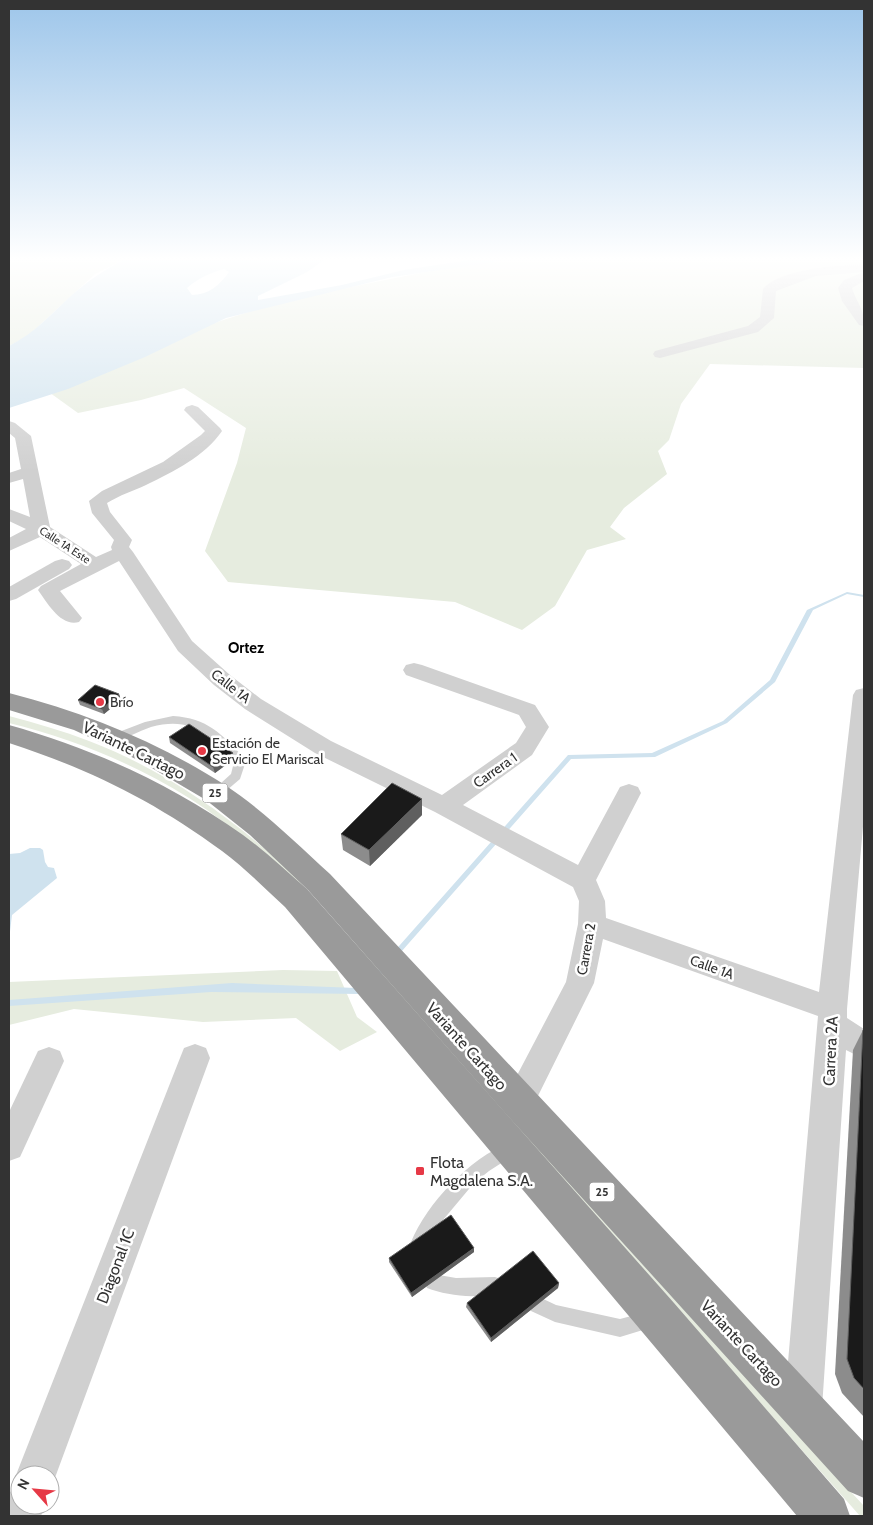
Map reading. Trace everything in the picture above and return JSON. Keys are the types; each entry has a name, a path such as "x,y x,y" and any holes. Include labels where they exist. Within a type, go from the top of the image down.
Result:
{"highway":[{"name":"Variante Cartago","path":"9,701 58,715 115,738 158,759 216,793 260,827 299,864 511,1149 659,1318 827,1516"},
{"name":"Variante Cartago","path":"9,734 60,750 103,767 170,801 234,844 379,971 519,1102 864,1475"}],"street":[{"path":"660,354 751,329"},
{"name":"Calle 1A","path":"192,410 214,431 208,438 178,460 142,480 106,495 98,501 101,513 123,540 120,547 170,626 185,646 222,680 254,704 323,747 444,806 583,880"},
{"path":"9,426 23,436 41,529 9,545"},
{"path":"9,478 30,472"},
{"name":"Calle 1A Este","path":"9,514 41,529 86,560"},
{"path":"9,595 86,560 123,552"},
{"path":"72,618 48,590 86,560"},
{"name":"Carrera 1","path":"414,670 527,710 538,726 524,749 444,806"},
{"name":"Carrera 2A","path":"802,1408 832,1017 864,695"},
{"path":"583,880 629,794"},
{"name":"Carrera 2","path":"519,1102 580,983 592,924 592,901 583,880"},
{"name":"Calle 1A","path":"592,924 832,1017 864,1046"},
{"name":"Diagonal 1C","path":"40,1465 194,1058"},
{"path":"9,1146 49,1061"}],"lane":[{"path":"115,738 143,725 178,719 206,728 240,761 236,776 216,793"},
{"path":"419,1242 426,1228 475,1172 511,1149"},
{"path":"433,1282 456,1287 495,1285"},
{"path":"537,1304 555,1314 620,1328 659,1318"}],"shaded area":[{"path":"9,329 35,329 28,336 9,346"},
{"path":"195,329 864,329 864,368 710,364 681,404 669,440 658,451 667,474 624,508 610,527 626,539 587,550 555,606 522,630 455,602 228,582 205,551 237,463 246,428 184,388 141,400 78,413 46,390"},
{"path":"9,716 79,737 144,766 221,814 290,871 757,1390 864,1506 864,1516 860,1516 708,1344 260,851 198,804 147,774 79,744 9,723"},
{"path":"283,970 337,971 357,1017 377,1032 340,1051 296,1018 203,1022 74,1009 9,1025 9,982"}],"water":[{"path":"35,329 203,329 145,357 68,389 9,408 9,346"},
{"path":"847,592 864,595 864,597 847,594 813,610 775,682 727,723 655,757 571,759 372,985 359,994 211,992 9,1006 9,1000 232,983 356,988 369,980 568,755 652,753 723,721 770,680 807,610"},
{"path":"30,848 40,848 43,850 45,862 48,867 54,868 57,878 12,915 9,940 9,854 20,853"}],"building":[{"path":"95,685 119,694 102,709 78,700"},
{"name":"Estación de Servicio El Mariscal","path":"189,724 233,753 213,767 169,737"},
{"path":"392,783 422,799 369,850 341,834"},
{"path":"863,1030 864,1389 854,1378 847,1359"},
{"path":"451,1215 474,1248 411,1293 389,1258"},
{"path":"533,1251 559,1283 491,1338 467,1303"}],"place":[{"name":"Brío","path":"100,702"},
{"name":"Estación de Servicio El Mariscal","path":"202,751"},
{"name":"Flota Magdalena S.A.","path":"420,1171"}],"district":[{"name":"Ortez","path":"246,648"}]}
